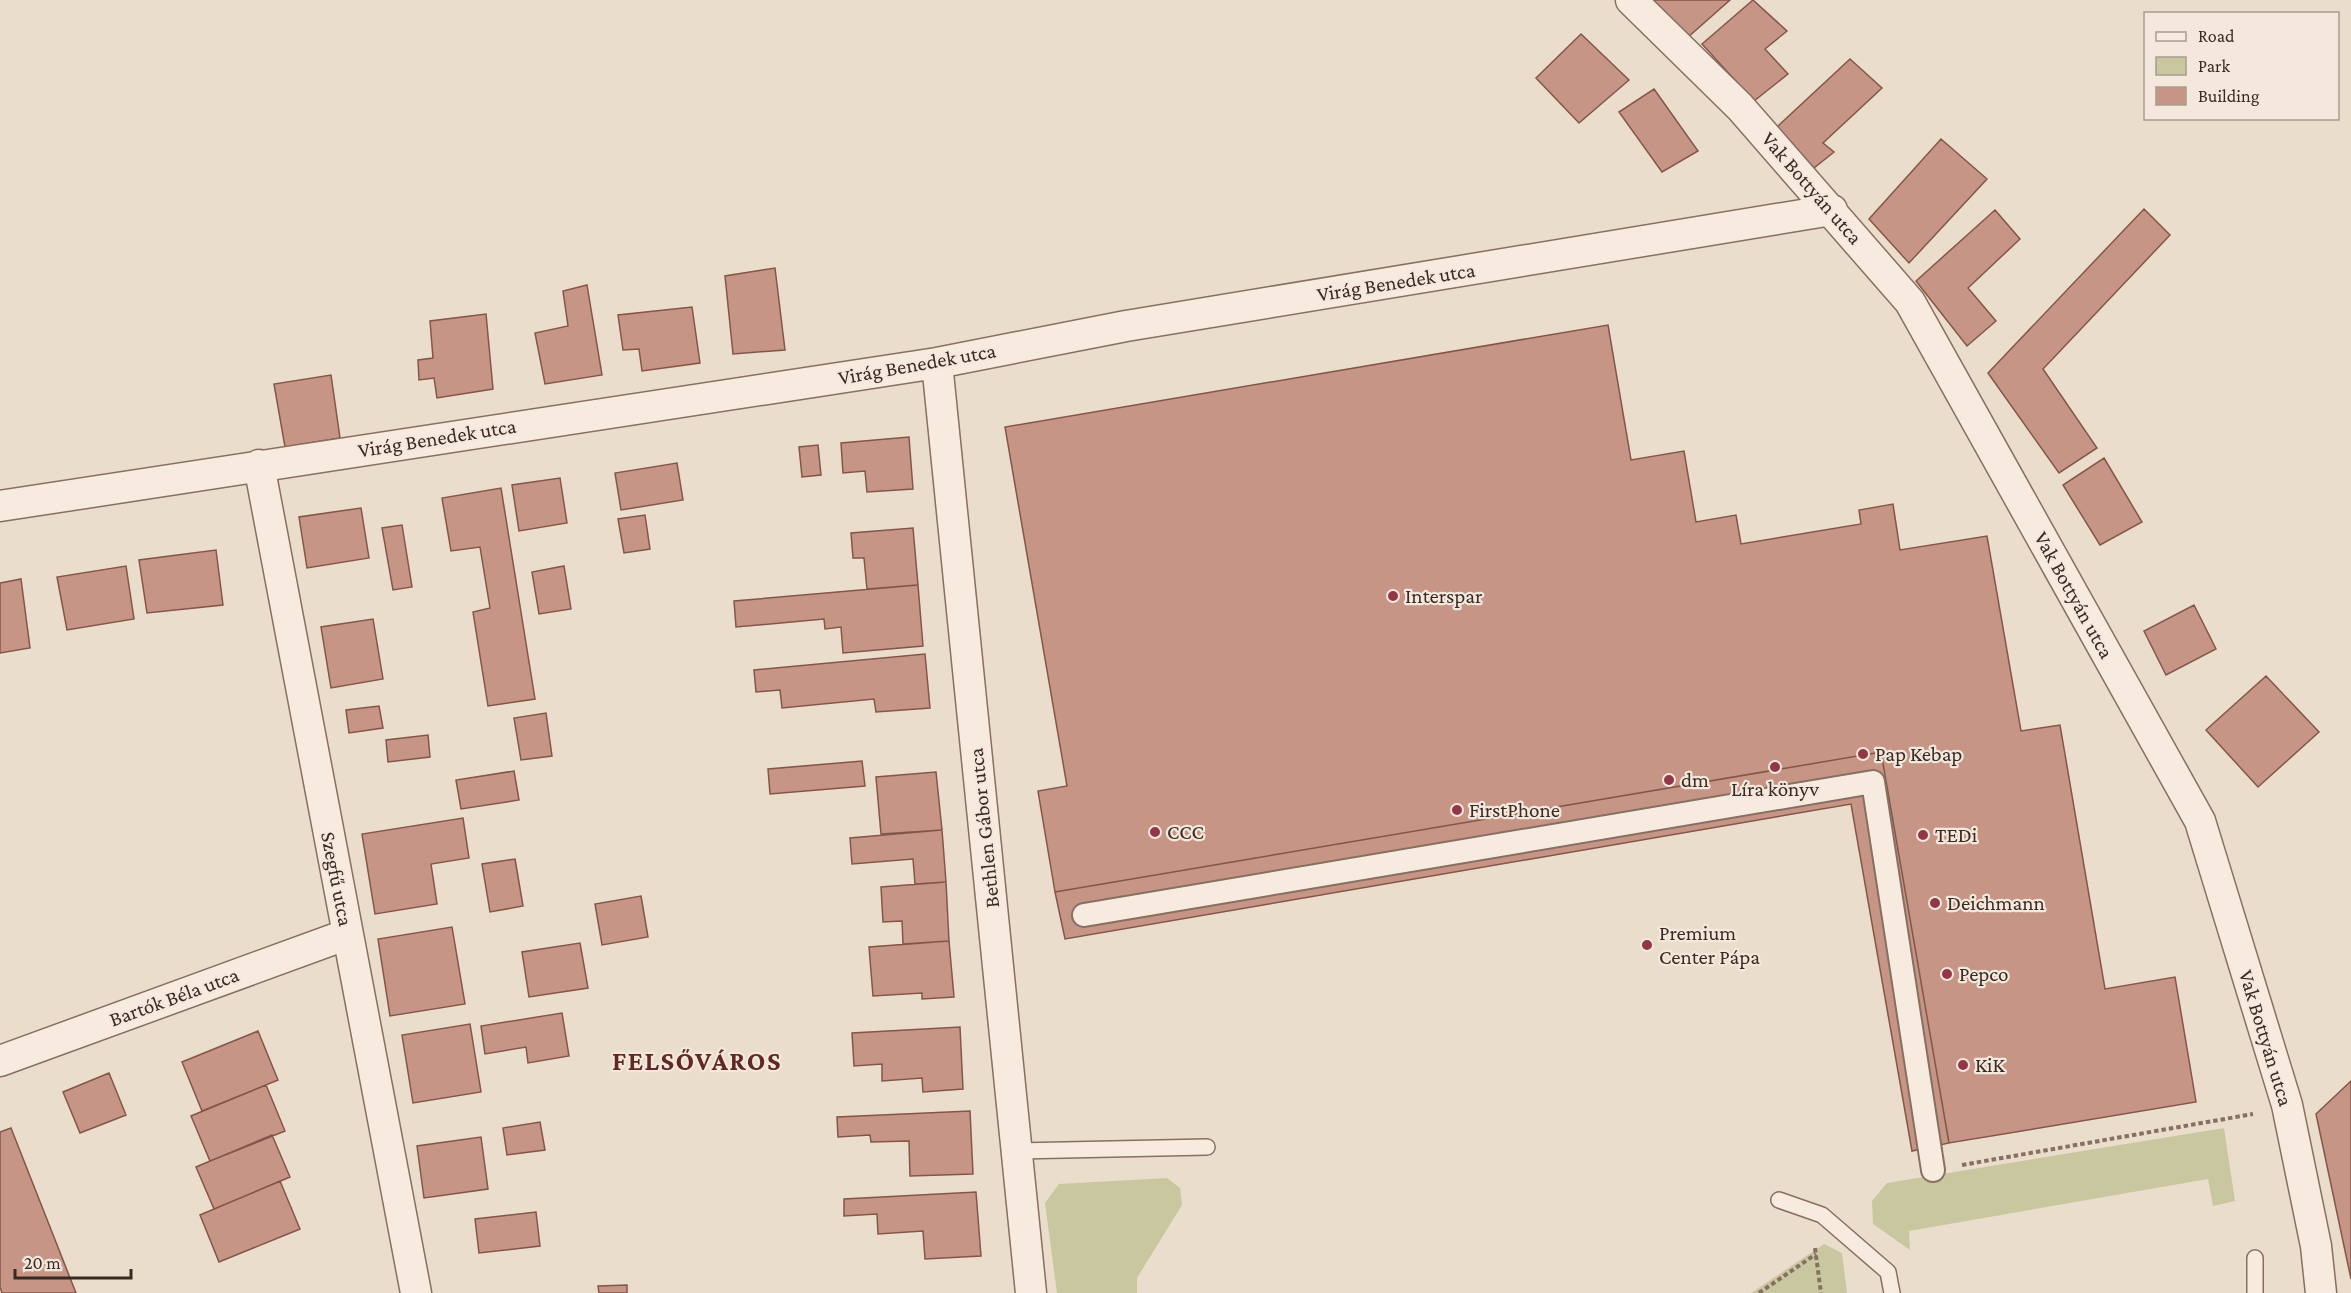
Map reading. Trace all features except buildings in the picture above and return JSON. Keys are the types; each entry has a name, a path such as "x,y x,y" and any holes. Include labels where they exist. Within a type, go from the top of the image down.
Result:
{"street":[{"name":"Vak Bottyán utca","path":"1631,0 1740,107 1833,210 1910,302 2200,821 2286,1105 2316,1246 2321,1293"},
{"name":"Virág Benedek utca","path":"0,506 937,363 1126,326 1833,210"},
{"name":"Bethlen Gábor utca","path":"937,363 1031,1293"},
{"name":"Szegfű utca","path":"259,465 416,1293"},
{"path":"1084,915 1873,782 1934,1170"},
{"name":"Bartók Béla utca","path":"0,1061 348,934"}],"lane":[{"path":"1017,1151 1207,1147"},
{"path":"1779,1200 1822,1215 1888,1272 1892,1293"},
{"path":"2255,1258 2255,1293"}],"path":[{"path":"1934,1170 2260,1112"},
{"path":"1811,1211 1821,1293"},
{"path":"1759,1293 1816,1254"}],"green space":[{"path":"2224,1128 2235,1201 2213,1206 2208,1179 1909,1231 1910,1250 1873,1224 1872,1201 1887,1183"},
{"path":"1167,1178 1180,1188 1182,1205 1137,1278 1137,1293 1057,1293 1045,1203 1059,1184"},
{"path":"1824,1244 1842,1253 1847,1293 1751,1293"}],"place":[{"name":"Interspar","path":"1393,596"},
{"name":"Pap Kebap","path":"1863,754"},
{"name":"Líra könyv","path":"1775,767"},
{"name":"dm","path":"1669,780"},
{"name":"FirstPhone","path":"1457,810"},
{"name":"CCC","path":"1155,832"},
{"name":"TEDi","path":"1923,835"},
{"name":"Deichmann","path":"1935,903"},
{"name":"Premium Center Pápa","path":"1647,945"},
{"name":"Pepco","path":"1947,974"},
{"name":"KiK","path":"1963,1065"}],"district":[{"name":"FELSŐVÁROS","path":"697,1061"}]}
